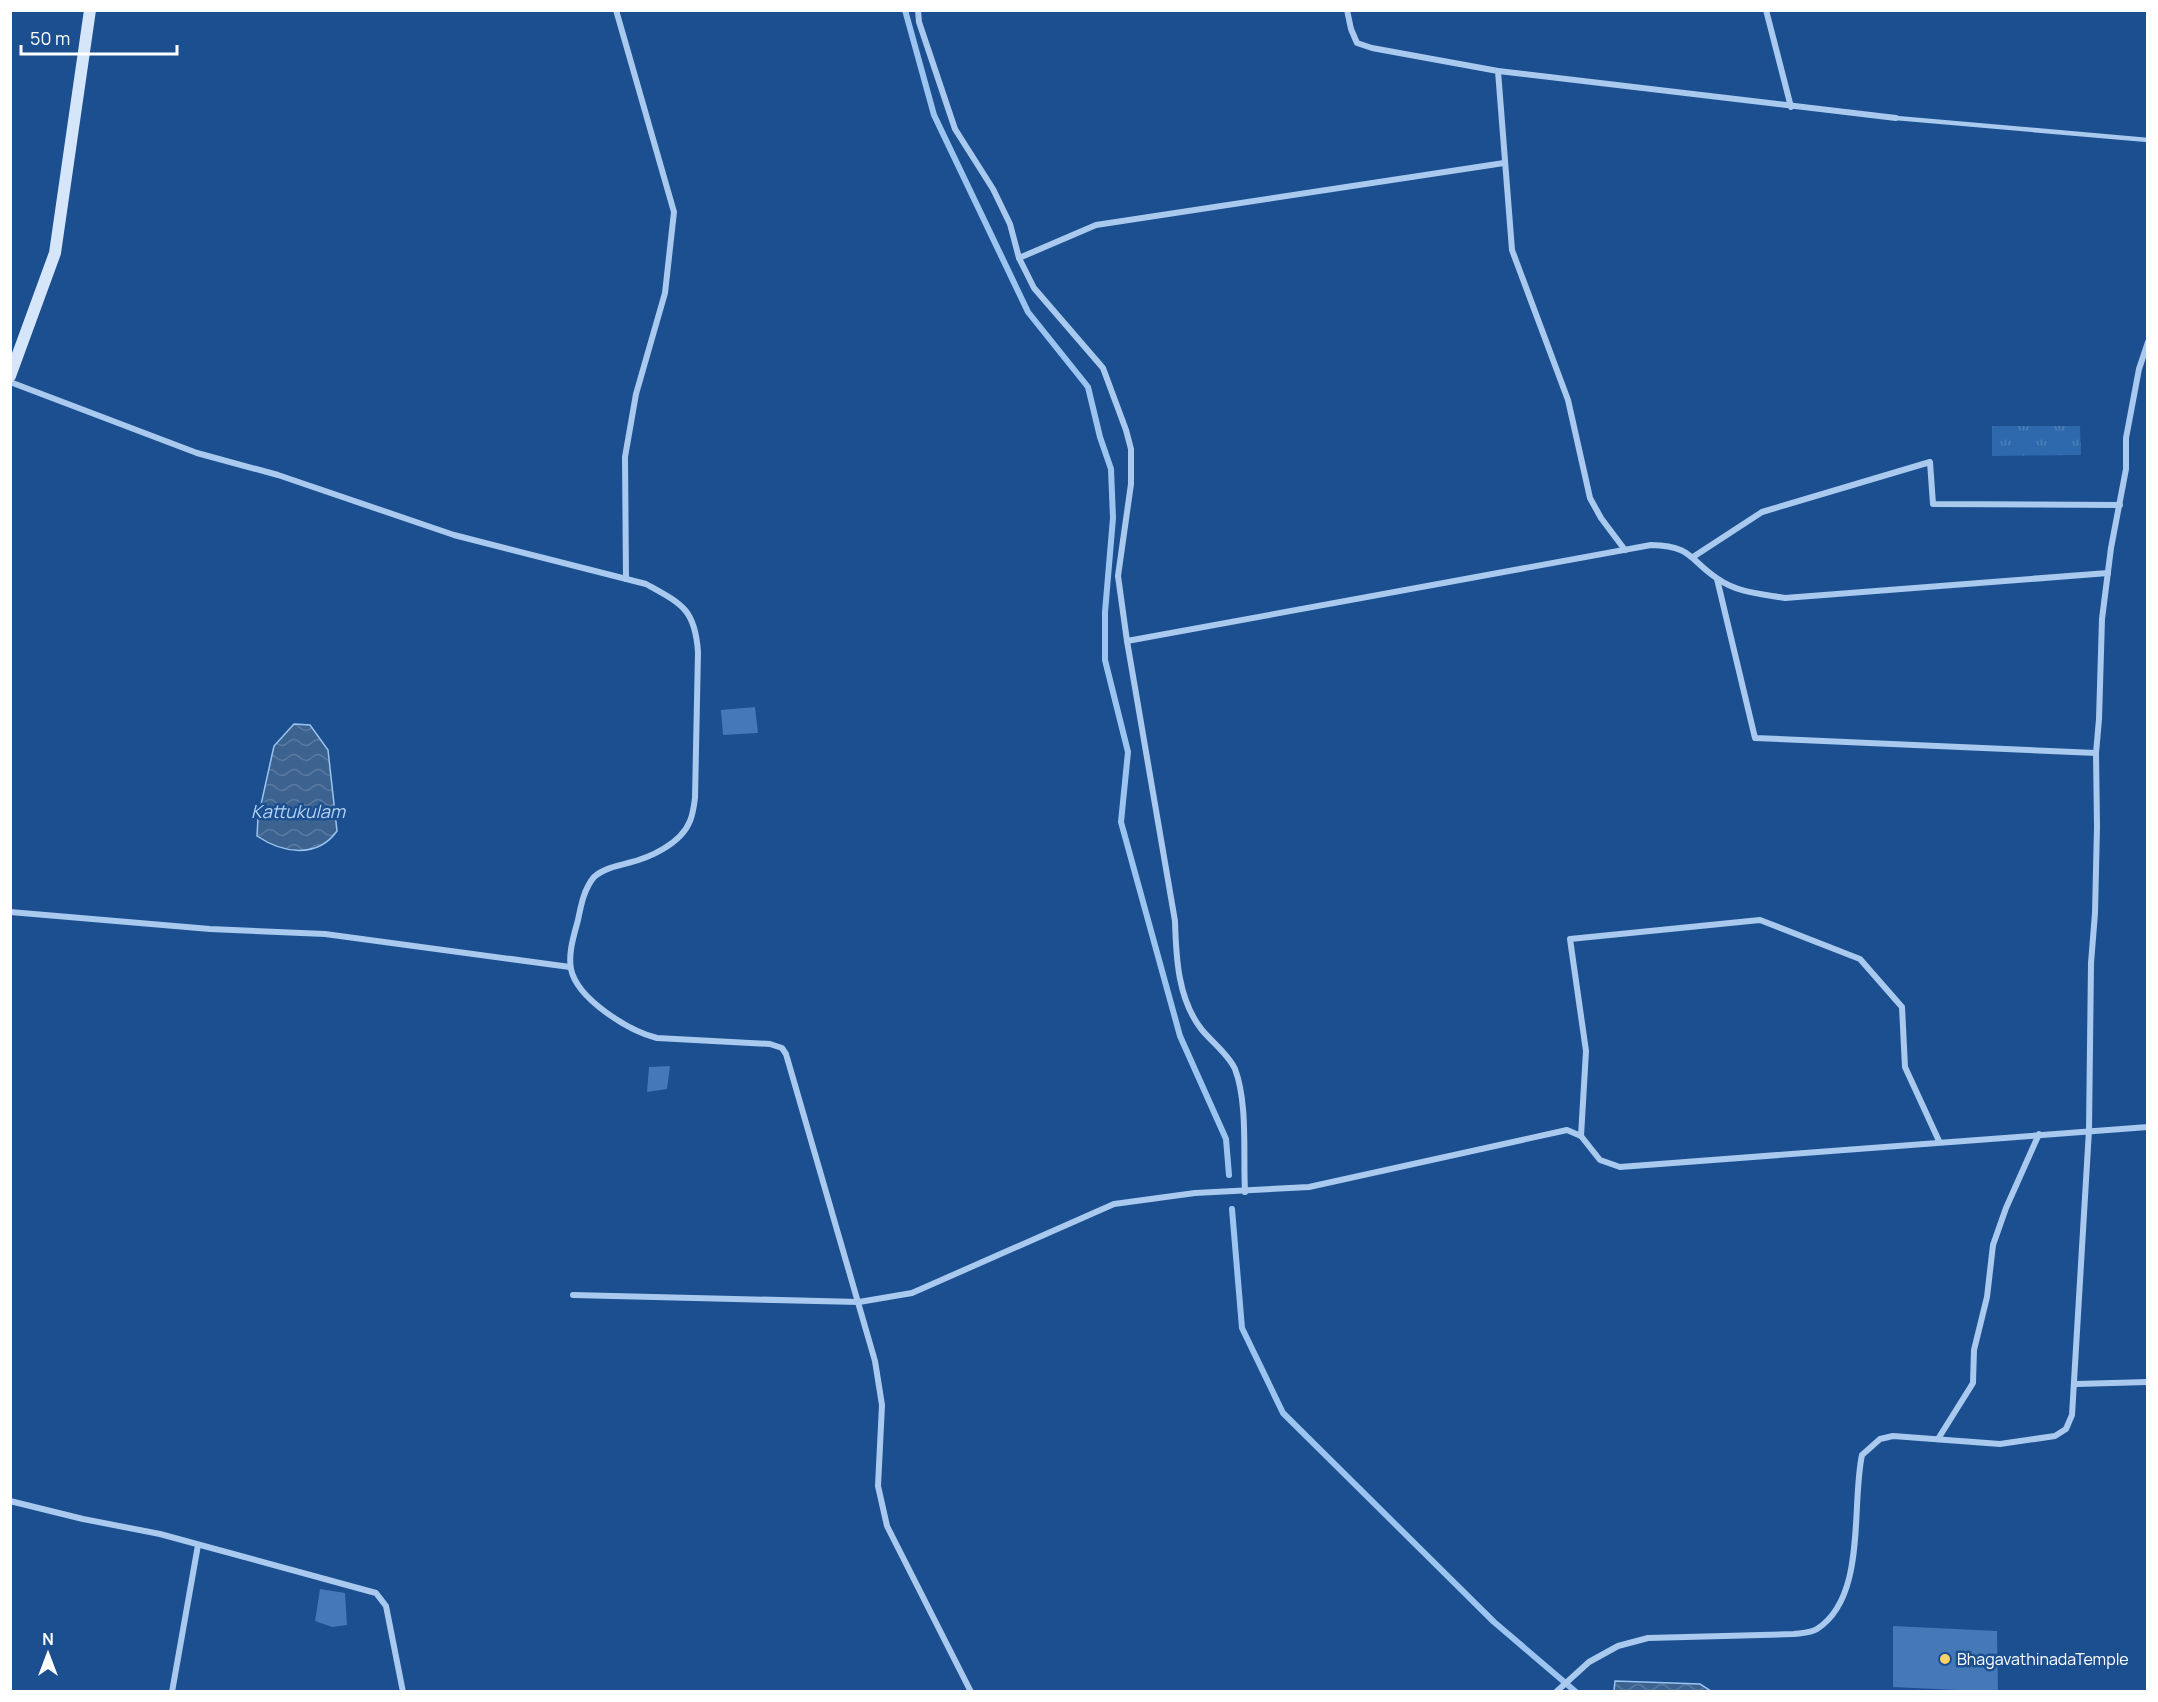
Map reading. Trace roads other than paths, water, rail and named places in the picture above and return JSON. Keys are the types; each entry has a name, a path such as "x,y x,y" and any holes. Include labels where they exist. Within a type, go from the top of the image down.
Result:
{"main road":[{"path":"10,376 55,253 90,10"}],"street":[{"path":"616,10 674,212 665,293 636,394 625,457 626,579"},
{"path":"918,10 919,22 955,129 993,189 1010,224 1019,258 1034,288 1103,368 1126,430 1131,449 1131,484 1118,576 1127,641 1175,921 1179,970 1186,1002 1201,1029 1234,1067 1241,1094 1245,1192"},
{"path":"1347,10 1357,43 1372,48 1498,71 1791,108 1896,118"},
{"path":"1766,10 1791,108"},
{"path":"1498,71 1512,250 1568,400 1590,498 1601,518 1625,550"},
{"path":"1019,258 1096,225 1504,163"},
{"path":"1556,1692 1589,1662 1618,1646 1648,1638 1794,1634 1815,1631 1827,1620 1846,1591 1857,1533 1862,1455 1880,1439 1893,1436 2000,1444 2055,1436 2066,1429 2072,1415 2076,1384 2089,1130 2091,963 2097,845 2096,753 2102,619 2126,469 2126,438 2139,369 2148,342"},
{"path":"10,382 196,453 278,475 454,536 646,584 673,600 686,612 696,628 698,652 695,798 690,822 665,848 640,860 608,868 594,878 583,896 571,948 570,967 579,988 625,1027 641,1034 657,1038 770,1044 782,1048 859,1302 874,1361 882,1405 878,1486 887,1526 971,1692"},
{"path":"1693,557 1762,512 1930,462 1933,504 2120,505"},
{"path":"1127,641 1651,545 1673,546 1693,557 1717,579 1739,590 1785,598 2108,573"},
{"path":"1717,579 1755,738 2096,753"},
{"path":"10,912 210,929 325,934 570,967"},
{"path":"1581,1136 1586,1051 1570,939 1760,920 1860,958 1902,1007 1905,1067 1939,1142"},
{"path":"573,1295 859,1302 912,1293 1114,1204 1195,1193 1309,1187 1567,1130 1581,1136 1600,1160 1620,1167 2148,1127"},
{"path":"1938,1439 1973,1383 1974,1350 1987,1297 1993,1245 2006,1208 2039,1134"},
{"path":"2076,1384 2148,1382"},
{"path":"10,1501 198,1545 376,1593 386,1606 403,1692"},
{"path":"172,1692 198,1545"}],"lane":[{"path":"1896,118 2148,140"}],"water":[{"name":"Kattukulam","path":"294,724 310,725 328,750 337,831 320,846 299,850 277,846 257,836 258,818 274,746"},
{"path":"1615,1681 1700,1684 1711,1691 1614,1691"}],"waterway":[{"path":"905,10 934,115 1028,312 1088,387 1100,437 1111,469 1113,518 1105,612 1105,660 1128,752 1121,822 1180,1036 1226,1139 1229,1175"},
{"path":"1232,1209 1242,1328 1283,1413 1494,1622 1576,1692"}],"place":[{"name":"BhagavathinadaTemple","path":"1945,1659"}]}
